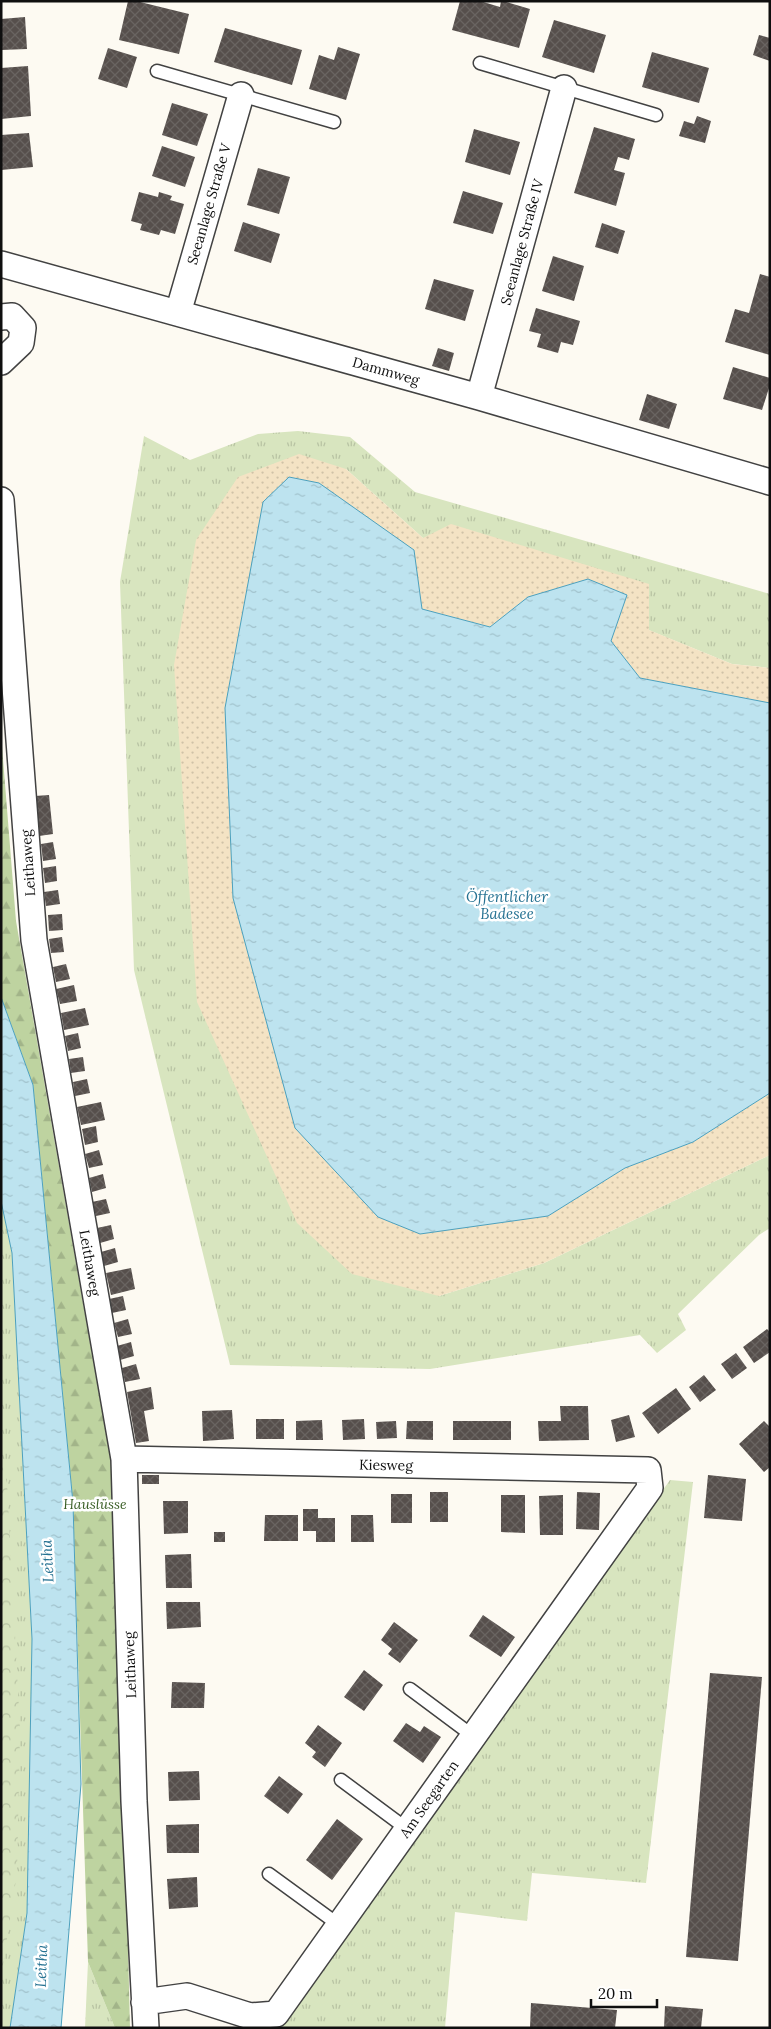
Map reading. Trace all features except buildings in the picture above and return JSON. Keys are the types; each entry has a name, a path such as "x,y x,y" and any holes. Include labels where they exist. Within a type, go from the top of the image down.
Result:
{"street":[{"name":"Seeanlage Straße IV","path":"479,397 564,88"},
{"name":"Seeanlage Straße V","path":"178,313 240,95"},
{"name":"Dammweg","path":"1,264 479,397 770,482"},
{"path":"1,317 12,316 23,328 21,343 1,362"},
{"name":"Leithaweg","path":"1,500 34,940 124,1460 134,1792 146,2028"},
{"name":"Kiesweg","path":"124,1460 648,1470"},
{"name":"Am Seegarten","path":"144,2002 187,1996 250,2016 276,2014 650,1488 648,1470"}],"lane":[{"path":"480,63 656,115"},
{"path":"157,71 334,122"},
{"path":"410,1689 473,1736"},
{"path":"341,1780 407,1829"},
{"path":"269,1874 339,1925"}],"green space":[{"path":"298,431 350,437 415,492 770,594 770,668 732,664 423,538 346,469 439,1296 544,1263 770,1155 770,1228 759,1235 678,1314 686,1330 657,1353 640,1335 430,1369 230,1365 134,970 120,582 144,436 190,460 258,434"},
{"name":"Hauslüsse","path":"1,734 16,921 117,1497 130,2028 115,2028 88,1962 73,1503 33,1085 1,997"},
{"path":"1,1201 12,1253 32,1639 27,1913 10,2028 1,2028"},
{"path":"1,1461 7,1483 20,1729 17,1873 1,1978"},
{"path":"670,1480 693,1482 646,1883 532,1873 527,1921 455,1912 445,2028 280,2028"},
{"path":"88,1962 115,2028 85,2028"}],"sand":[{"path":"299,454 346,469 423,538 451,524 649,584 649,630 732,664 770,668 770,703 640,678 611,641 528,597 490,627 422,609 413,550 263,503 225,708 233,898 295,1128 378,1217 548,1216 625,1168 693,1142 770,1093 770,1155 544,1263 439,1296 352,1274 297,1223 197,1002 174,665 196,540 238,477"}],"water":[{"name":"Öffentlicher Badesee","path":"289,477 319,483 414,550 422,609 490,627 528,597 588,579 627,595 611,641 640,678 770,703 770,1093 693,1142 625,1168 548,1216 420,1234 378,1217 295,1128 233,898 225,708 263,502"},
{"name":"Leitha","path":"1,997 33,1085 73,1503 81,1784 61,2028 10,2028 27,1913 32,1639 12,1253 1,1201"}]}
